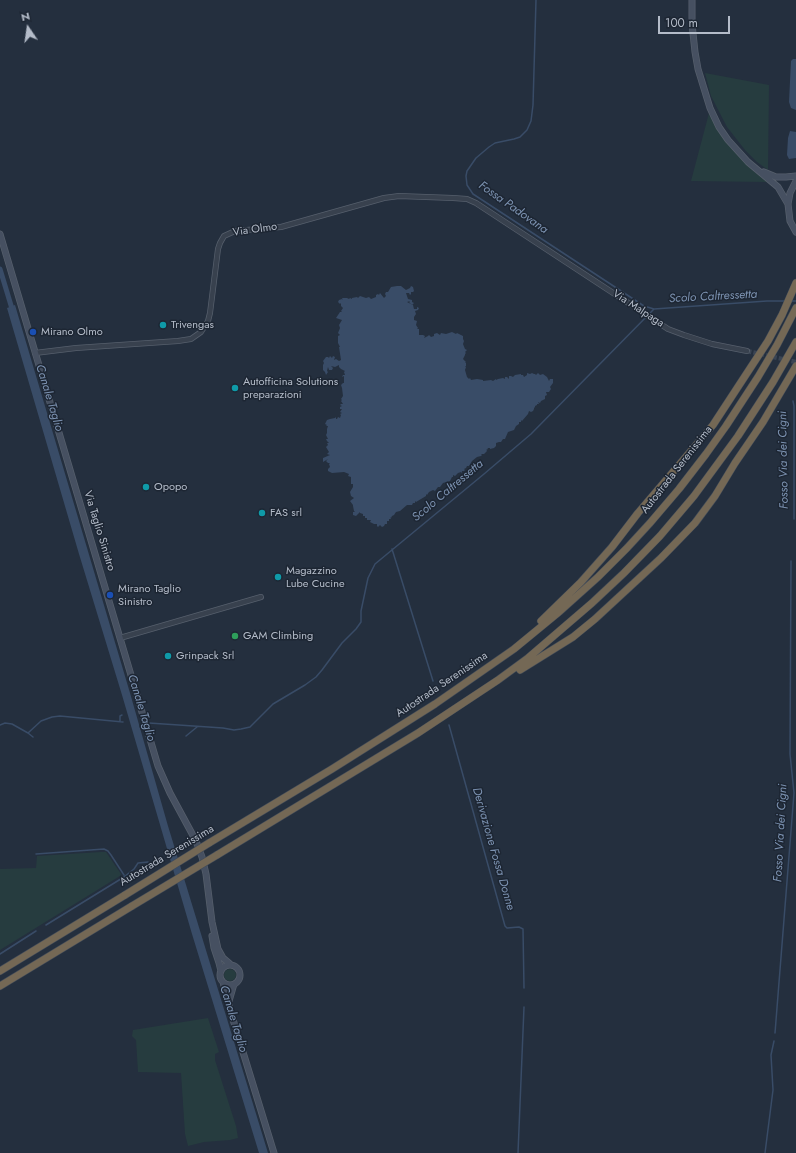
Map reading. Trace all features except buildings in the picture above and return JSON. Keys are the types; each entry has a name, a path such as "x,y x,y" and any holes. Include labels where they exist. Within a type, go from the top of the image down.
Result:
{"highway":[{"path":"475,677 546,616 581,582 612,547 638,513 713,425 768,341 782,315 796,283"},
{"name":"Autostrada Serenissima","path":"0,971 395,730 475,677 514,649 559,612 598,577 627,548 683,483 726,426 777,345 796,308"},
{"path":"0,986 418,733 498,680 528,658 557,634 624,573 660,536 694,496 756,409 796,342"},
{"path":"418,733 436,725 499,685 526,665 572,637 595,619 636,579 661,558 695,523 715,496 735,462 763,422 796,366"}],"main road":[{"path":"692,0 692,24 695,52 698,69 710,108 728,140 740,154 778,187 788,204"},
{"path":"754,167 768,175 776,177 786,178 796,176"},
{"path":"796,181 790,193 788,204 790,221 796,232"},
{"name":"Via Taglio Sinistro","path":"0,234 158,766 170,793 196,841 202,857 206,874 212,922 212,942 221,971"},
{"name":"Via Taglio Sinistro","path":"212,922 220,953 230,964"},
{"path":"223,982 228,985 239,981 240,973 237,967 230,964 225,966 221,971 220,977 223,982 274,1153"},
{"path":"229,1005 234,984"}],"street":[{"name":"Via Olmo","path":"35,352 178,341 191,338 201,332 208,321 218,249 224,236 235,231 281,227 389,197 399,196 472,200 539,244"},
{"name":"Via Malpaga","path":"539,244 668,329 712,344 747,352"},
{"path":"120,638 261,597"}],"green space":[{"path":"705,73 769,85 768,170 745,150 727,127 711,96"},
{"path":"709,113 734,150 751,169 767,182 691,181"},
{"path":"106,852 121,874 120,876 0,950 0,869 36,868 37,856"},
{"path":"228,969 232,969 236,975 232,981 228,981 224,977 224,973"},
{"path":"208,1018 219,1052 215,1054 215,1060 236,1126 238,1138 204,1142 188,1146 185,1134 181,1073 138,1072 136,1040 132,1036 133,1030"}],"water":[{"path":"796,59 796,110 791,108 789,102 791,61"},
{"path":"790,131 796,132 796,158 789,159 787,155"},
{"path":"401,286 406,290 411,286 413,287 414,291 411,292 410,295 409,293 406,293 408,299 412,300 414,303 412,305 414,309 417,309 417,307 419,308 415,311 416,314 414,320 417,321 416,325 418,328 417,329 419,329 419,335 425,336 424,338 429,335 431,337 434,336 434,334 437,333 440,335 441,333 446,334 452,332 463,336 463,344 467,350 463,359 466,362 465,370 469,379 493,381 496,379 505,379 505,377 509,379 509,376 513,377 521,374 524,377 527,373 536,375 538,373 540,375 543,374 549,381 550,379 553,379 553,383 550,387 551,389 549,392 546,392 547,395 545,396 545,399 540,403 538,402 539,404 535,406 535,408 534,407 533,411 529,411 514,430 508,432 505,439 496,443 494,448 486,449 487,451 484,454 481,454 481,456 472,461 469,466 464,469 464,471 462,471 462,473 458,473 455,476 453,475 450,481 443,483 435,491 433,490 429,492 426,496 416,502 415,501 412,505 407,505 400,511 396,512 391,518 390,517 391,519 389,519 389,521 387,521 387,524 382,527 380,525 378,527 377,524 370,522 371,520 367,520 367,518 365,518 365,516 363,516 360,512 356,516 353,515 353,512 355,512 350,501 354,498 351,496 350,492 353,484 351,484 351,477 348,476 349,474 344,472 332,473 328,471 330,463 326,461 328,459 323,462 323,458 330,455 327,454 329,452 326,447 328,445 327,443 329,443 326,439 328,439 326,435 328,426 325,424 327,420 336,417 336,419 338,417 340,418 340,414 342,413 340,412 342,409 340,409 340,407 342,406 340,405 343,404 341,401 343,396 341,385 344,383 344,376 342,377 345,375 345,371 339,367 339,365 335,367 331,366 333,368 332,370 329,370 328,367 328,372 326,375 323,370 323,361 326,357 329,358 330,356 332,358 333,356 335,357 334,360 341,360 340,347 338,343 338,336 340,335 338,333 340,328 339,325 342,320 336,318 340,312 342,312 341,311 343,308 341,303 340,304 338,302 339,300 343,300 342,298 352,299 360,296 366,298 369,297 371,299 380,293 384,298 386,296 386,292 388,292 391,287"},
{"path":"15,305 168,826 268,1153 259,1153 192,934 7,308"}],"waterway":[{"name":"Fossa Padovana","path":"536,0 533,105 531,121 527,130 520,137 495,143 476,158 467,171 467,185 473,194 644,306 654,309"},
{"name":"Canale Taglio","path":"0,269 13,312"},
{"name":"Scolo Caltressetta","path":"149,723 234,730 250,727 273,704 316,677 342,643 361,622 361,611 368,578 375,564 531,434 654,309 785,301"},
{"name":"Scolo Caltressetta","path":"791,301 796,301"},
{"name":"Fosso Via dei Cigni","path":"793,401 794,519"},
{"name":"Derivazione Fossa Donne","path":"392,549 433,681"},
{"name":"Fosso Via dei Cigni","path":"775,1033 794,793 790,754 791,561"},
{"path":"120,721 120,716 122,715"},
{"name":"Scolo Caltressetta","path":"0,725 5,723 12,724 28,733 41,721 60,716 123,722"},
{"name":"Derivazione Fossa Donne","path":"449,725 505,926 507,928 519,927 523,929 524,988"},
{"path":"186,736 197,727"},
{"name":"Scolo Caltressetta","path":"28,733 33,737"},
{"path":"36,854 104,849 108,851 124,875"},
{"path":"46,925 124,877 134,869 138,863 148,862"},
{"path":"0,954 36,931"},
{"name":"Derivazione Fossa Donne","path":"518,1153 524,1007"},
{"name":"Fosso Via dei Cigni","path":"765,1153 773,1090 771,1055 774,1041"}],"tunnel":[{"path":"747,351 796,362"}],"place":[{"name":"Trivengas","path":"163,325"},
{"name":"Mirano Olmo","path":"33,332"},
{"name":"Autofficina Solutions preparazioni","path":"235,388"},
{"name":"Opopo","path":"146,487"},
{"name":"FAS srl","path":"262,513"},
{"name":"Magazzino Lube Cucine","path":"278,577"},
{"name":"Mirano Taglio Sinistro","path":"110,595"},
{"name":"GAM Climbing","path":"235,636"},
{"name":"Grinpack Srl","path":"168,656"}]}
